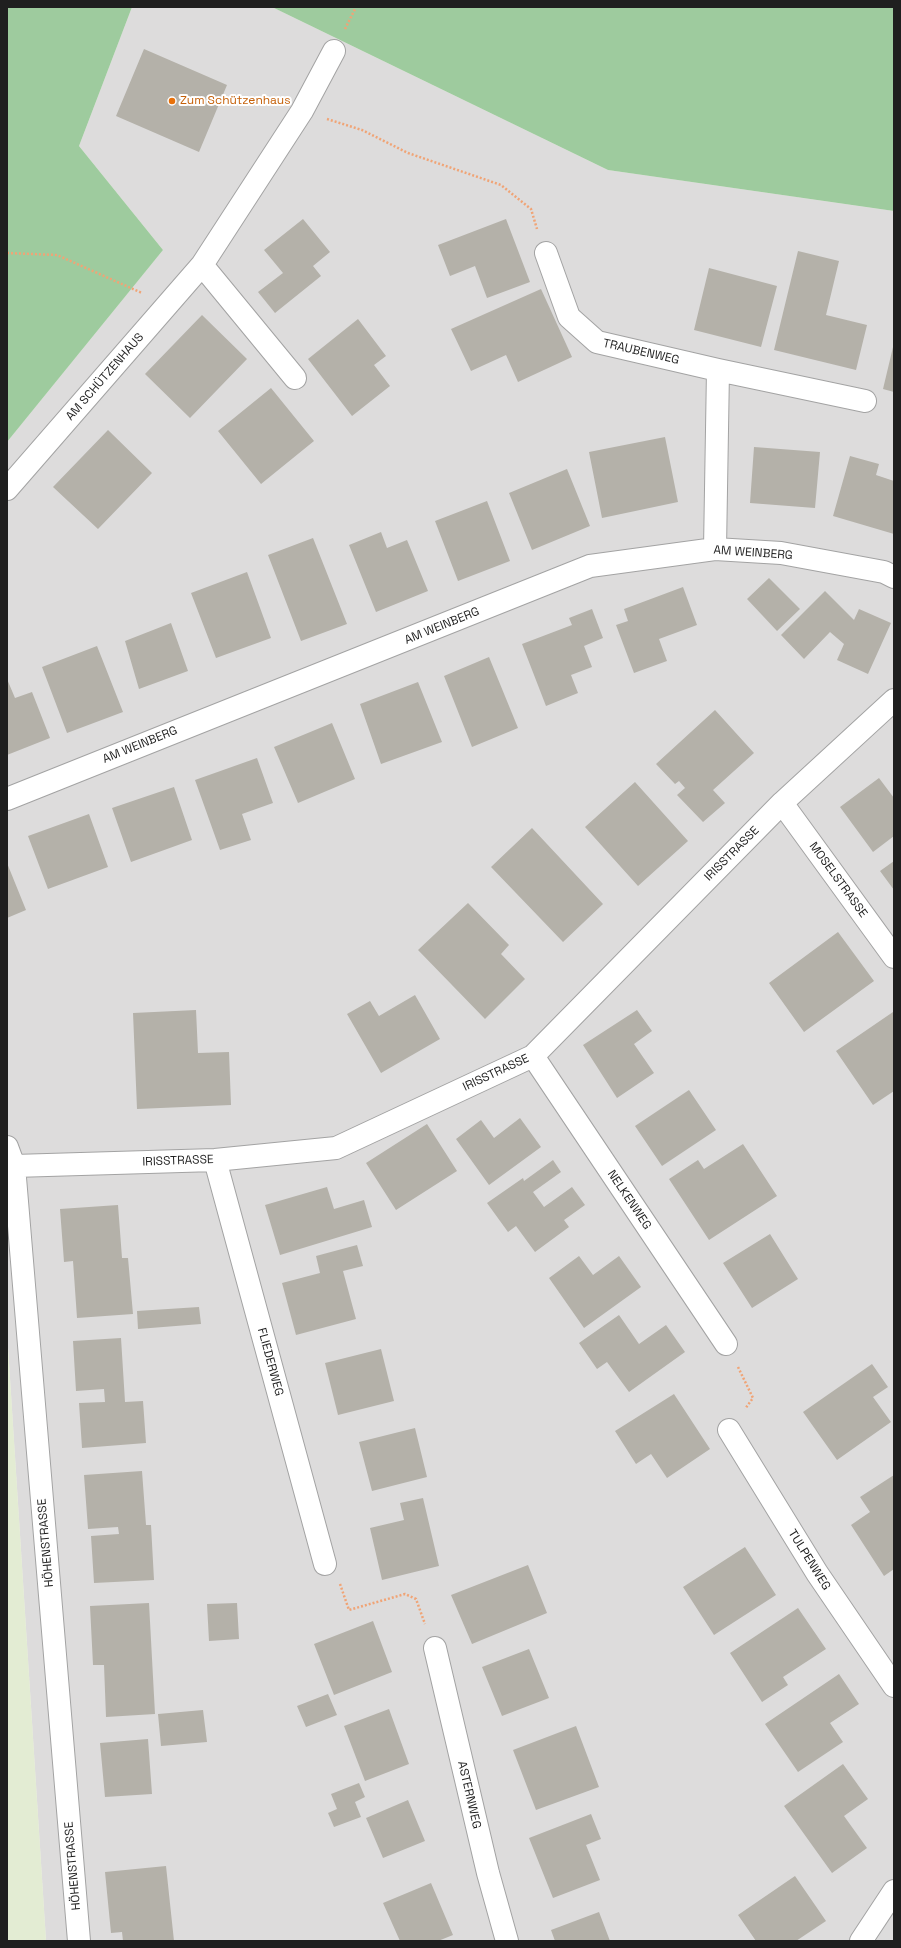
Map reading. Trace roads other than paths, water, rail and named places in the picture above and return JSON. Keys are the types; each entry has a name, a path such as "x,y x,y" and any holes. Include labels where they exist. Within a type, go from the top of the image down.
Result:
{"street":[{"name":"AM SCHÜTZENHAUS","path":"7,489 202,265 302,111 334,51"},
{"name":"TRAUBENWEG","path":"546,253 569,317 597,342 718,370 865,401"},
{"path":"202,265 295,378"},
{"path":"715,549 718,370"},
{"name":"AM WEINBERG","path":"7,799 590,566 715,549 780,553 884,572 894,576"},
{"name":"IRISSTRASSE","path":"11,1156 216,1160 336,1148 533,1056 782,803 894,700"},
{"name":"MOSELSTRASSE","path":"782,803 894,956"},
{"name":"NELKENWEG","path":"533,1056 726,1344"},
{"name":"HÖHENSTRASSE","path":"11,1156 79,1941"},
{"name":"FLIEDERWEG","path":"216,1160 325,1564"},
{"name":"TULPENWEG","path":"729,1430 817,1573 894,1686"},
{"name":"ASTERNWEG","path":"435,1648 488,1873 506,1941"},
{"path":"861,1941 894,1891"}],"place":[{"name":"Zum Schützenhaus","path":"172,101"}]}
